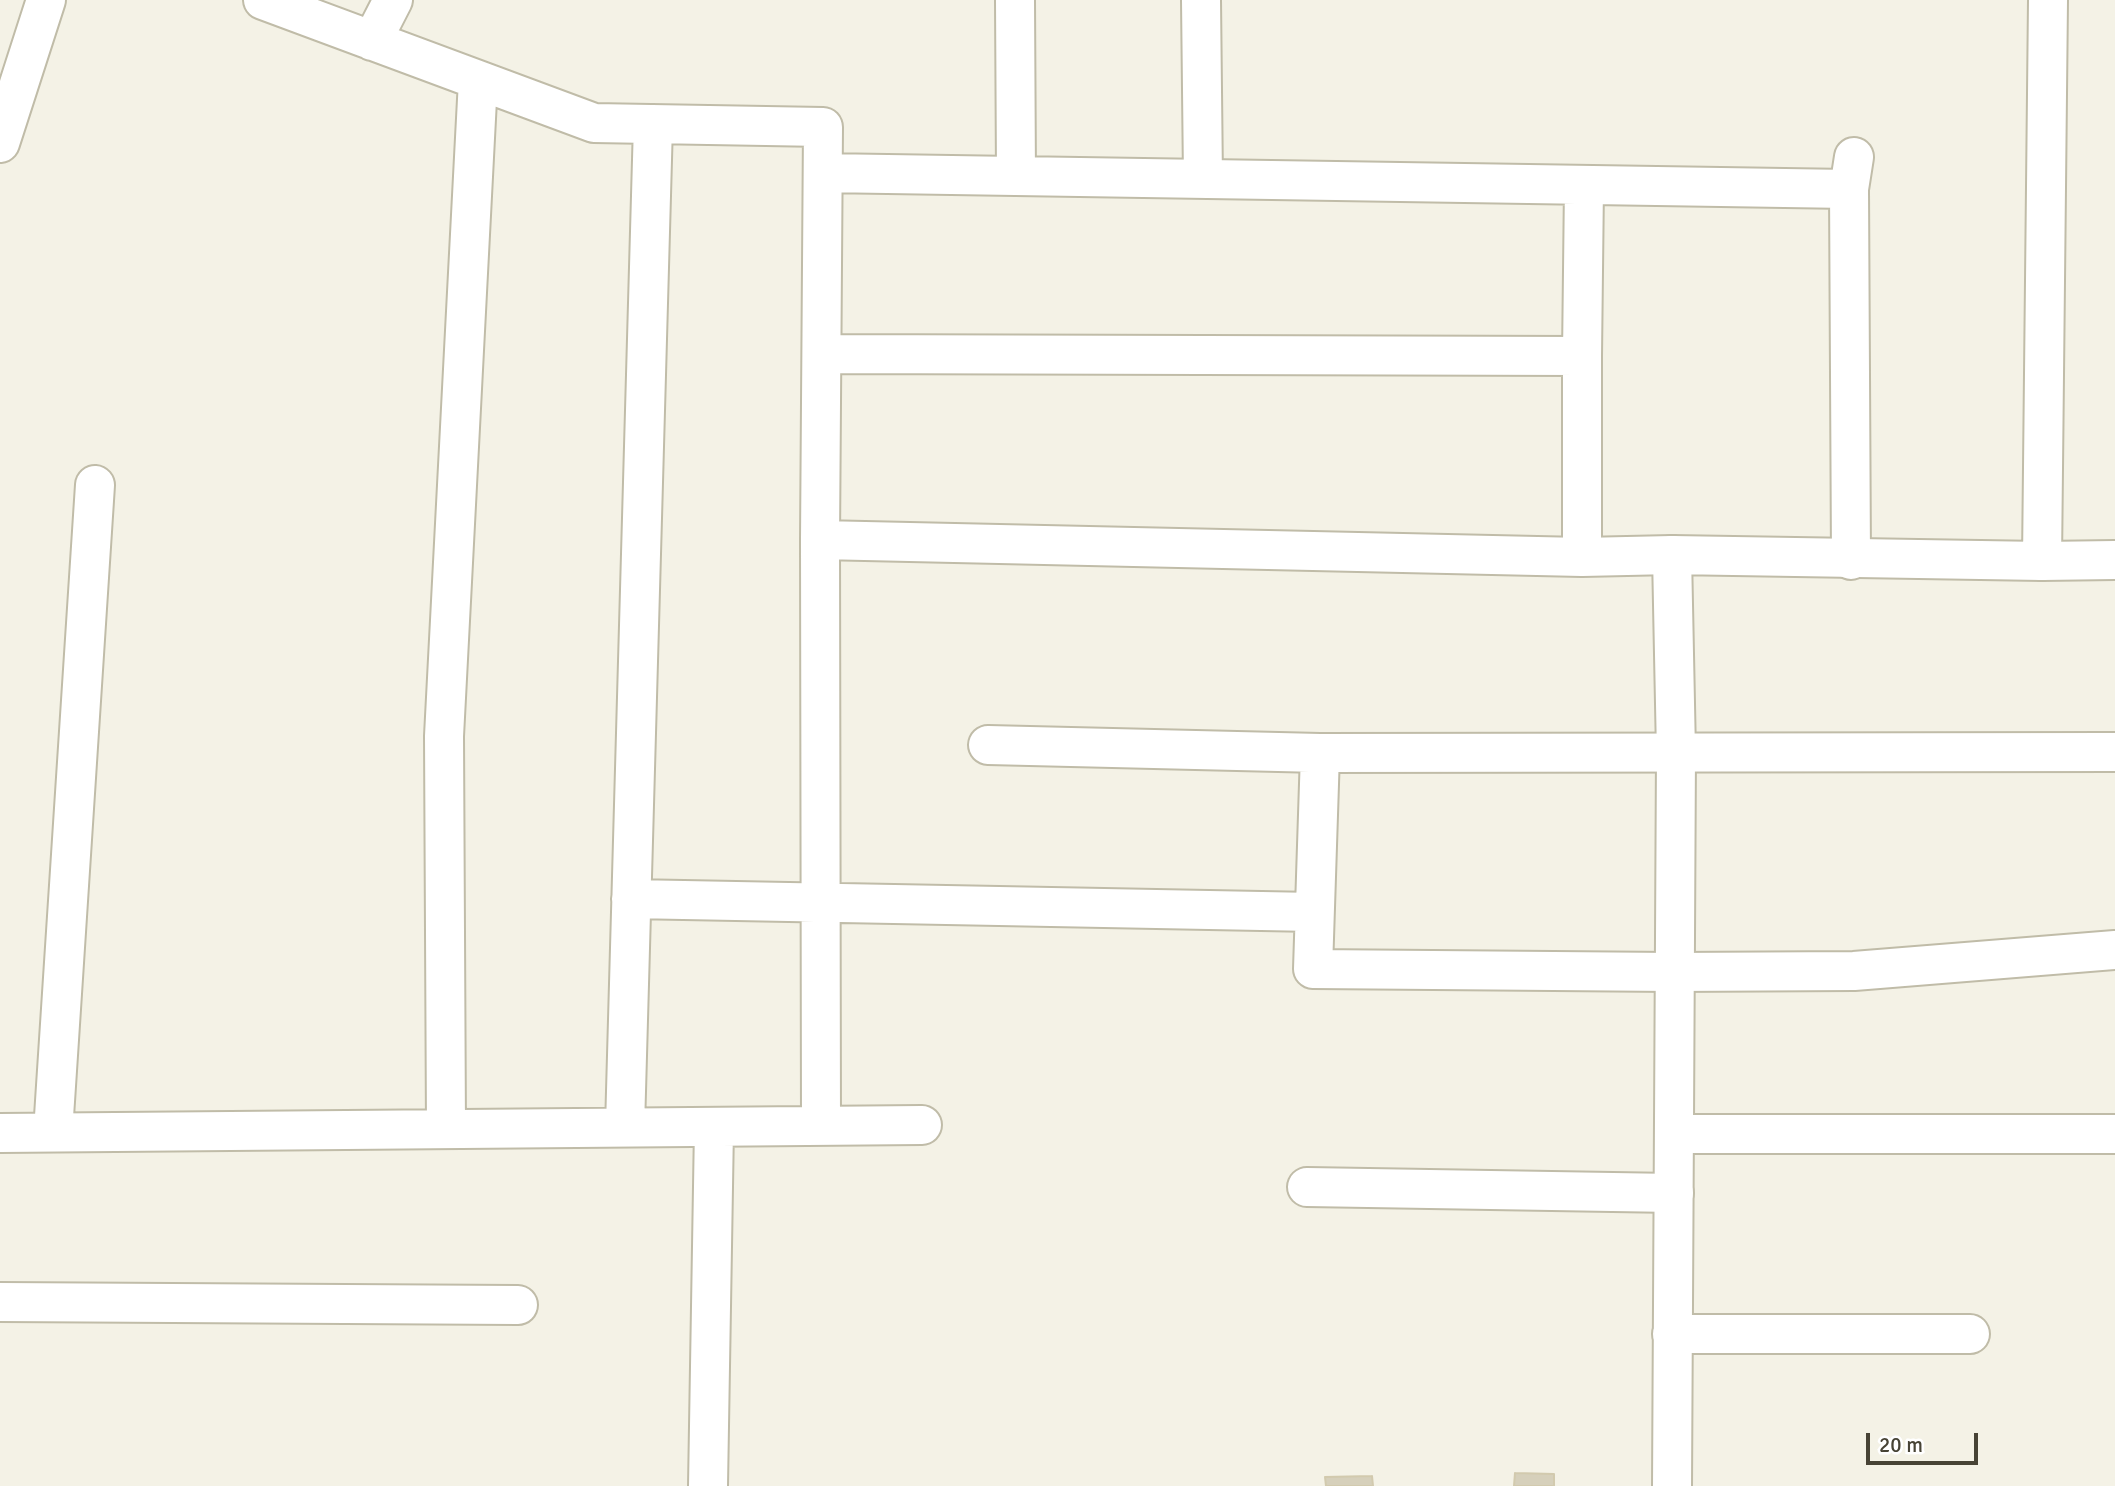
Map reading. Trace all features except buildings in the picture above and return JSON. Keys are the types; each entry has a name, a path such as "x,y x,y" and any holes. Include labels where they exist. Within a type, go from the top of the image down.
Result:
{"street":[{"path":"0,143 46,0"},
{"path":"263,0 594,123 823,127 820,540 821,1126"},
{"path":"372,41 393,0"},
{"path":"1015,0 1016,176"},
{"path":"1202,0 1203,179"},
{"path":"2042,561 2048,0"},
{"path":"446,1129 444,736 478,80"},
{"path":"625,1127 653,124"},
{"path":"823,173 1584,185 1852,173 1851,560"},
{"path":"1582,557 1584,185"},
{"path":"822,354 1582,356"},
{"path":"53,1132 95,485"},
{"path":"820,540 1582,557 1672,555 1851,560 2115,560"},
{"path":"1672,555 1676,753 1672,1486"},
{"path":"988,745 1320,753 2115,752"},
{"path":"1320,753 1313,968 1854,971 2115,950"},
{"path":"631,899 1314,912"},
{"path":"0,1133 922,1125"},
{"path":"708,1486 714,1127"},
{"path":"1674,1134 2115,1134"},
{"path":"1307,1187 1674,1193"},
{"path":"0,1302 518,1306"},
{"path":"1672,1334 1970,1334"}]}
